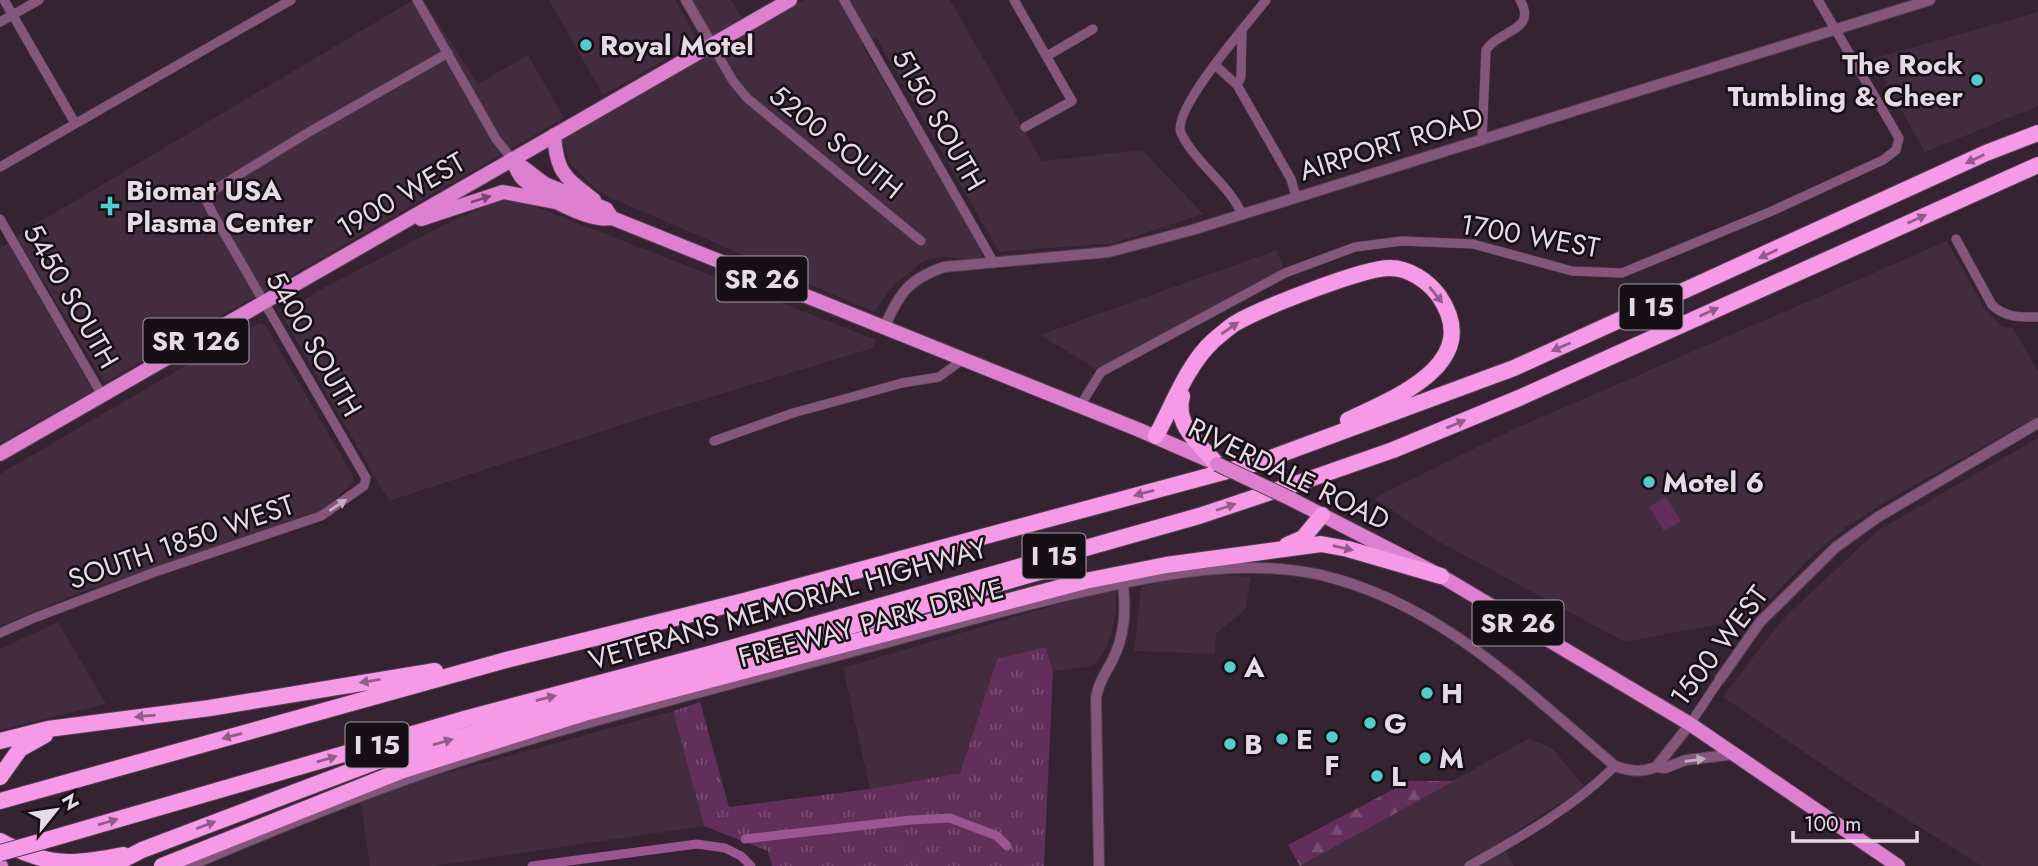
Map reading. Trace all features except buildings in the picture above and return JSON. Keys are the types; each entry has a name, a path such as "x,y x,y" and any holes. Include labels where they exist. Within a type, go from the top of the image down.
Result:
{"highway":[{"name":"VETERANS MEMORIAL HIGHWAY","path":"0,801 510,660 744,601 1257,463 1514,368 1986,153 2038,133"},
{"name":"VETERANS MEMORIAL HIGHWAY","path":"0,853 468,718 713,653 1199,516 1349,466 1519,398 2038,165"},
{"path":"1156,436 1199,357 1211,343 1236,323 1367,271 1391,268 1405,271 1422,279 1437,293 1448,312 1451,331 1448,348 1432,374 1408,391 1257,463"},
{"path":"1186,380 1179,407 1181,417 1187,431 1217,464"},
{"path":"1275,550 1303,538 1322,515"},
{"path":"111,866 142,850 380,760 1038,573 1150,539 1199,516"},
{"path":"162,866 403,770 584,713 1085,581 1166,565 1321,544 1334,545 1441,576"},
{"path":"0,741 60,727 211,708 510,660"},
{"path":"0,777 20,749 60,727"},
{"path":"0,841 32,859 50,864 101,860 142,850"}],"main road":[{"name":"1900 WEST","path":"0,454 790,0"},
{"path":"554,135 559,167 568,179 609,214"},
{"name":"RIVERDALE ROAD","path":"512,159 521,178 555,202 603,220 609,214"},
{"name":"RIVERDALE ROAD","path":"512,159 545,184 609,214 962,360 1156,436 1322,515 1441,576 1690,724 1898,866"},
{"path":"393,228 503,192 555,202"}],"street":[{"path":"4,0 75,123"},
{"path":"0,23 39,0"},
{"path":"0,167 291,0"},
{"path":"417,0 496,139 512,159"},
{"name":"5200 SOUTH","path":"685,0 733,81 747,98 921,241"},
{"name":"5150 SOUTH","path":"844,0 994,263"},
{"path":"1014,0 1072,101 1025,127"},
{"path":"1242,214 1235,197 1199,158 1181,132 1179,124 1199,85 1266,0"},
{"path":"1482,140 1486,50 1495,40 1518,28 1523,22 1525,14 1520,0"},
{"path":"1818,0 1835,30"},
{"name":"AIRPORT ROAD","path":"884,328 901,293 912,282 944,267 1109,252 1242,214 1930,0"},
{"path":"1046,56 1093,29"},
{"name":"1700 WEST","path":"1080,406 1101,372 1285,273 1355,247 1402,241 1473,244 1572,271 1622,273 1772,211 1883,160 1896,150 1899,138 1835,30"},
{"path":"1237,85 1241,77 1242,31"},
{"name":"5400 SOUTH","path":"366,478 204,196 309,132 448,53"},
{"path":"1215,65 1237,85 1291,179 1296,197"},
{"name":"5450 SOUTH","path":"0,219 102,395"},
{"path":"1956,239 1992,305 2000,313 2038,317"},
{"path":"713,441 793,413 902,383 939,377 962,360"},
{"name":"1500 WEST","path":"1656,767 1690,724 1760,622 1836,547 1878,517 2038,423"},
{"name":"SOUTH 1850 WEST","path":"0,633 155,572 321,516 364,486 366,478"},
{"name":"FREEWAY PARK DRIVE","path":"189,866 401,782 497,749 991,614 1123,583 1200,570 1266,568 1321,576 1365,590 1443,626 1483,654 1615,766"},
{"path":"1099,866 1096,697 1099,681 1121,638 1125,615 1123,583"},
{"path":"1469,866 1561,811 1615,766 1631,772 1665,768 1686,760 1736,754"}],"shaded area":[{"path":"413,0 423,0 478,84 528,55 564,118 105,383 16,236"},
{"path":"549,0 675,0 698,41 603,95"},
{"path":"691,0 731,0 743,19 712,36"},
{"path":"804,0 950,0 1042,161 1142,150 1203,214 1114,243 999,252 876,37 862,45 982,249 982,260 942,257 923,261 893,286 874,312 600,193 570,163 562,139"},
{"path":"2038,12 2038,106 1925,152 1872,59"},
{"path":"501,199 521,201 876,340 873,348 645,417 389,501 281,314 320,290 440,227"},
{"path":"1947,241 1985,310 2002,326 2013,328 2038,371 2038,416 1893,497 1846,527 1810,558 1752,618 1625,642 1436,540 1374,498 1512,430"},
{"path":"8,243 93,391 0,443 0,248"},
{"path":"1277,250 1285,273 1101,372 1040,335"},
{"path":"259,323 265,325 353,476 353,482 326,508 312,517 87,590 0,626 0,474"},
{"path":"2038,438 2038,866 1982,866 1857,788 1723,697 1787,615 1877,531"},
{"path":"1196,574 1251,577 1245,610 1216,633 1215,654 1134,651 1141,587"},
{"path":"1116,587 1116,615 1107,647 1094,666 1053,671 1045,647 997,659 960,773 870,789 843,668"},
{"path":"58,622 106,704 0,730 0,649"},
{"path":"673,711 704,826 434,866 370,866 360,797"},
{"path":"1529,738 1553,749 1585,787 1500,842 1514,866 1301,866"}],"green space":[{"path":"1666,497 1681,521 1664,531 1649,507"},
{"path":"1045,647 1053,671 1044,866 772,866 768,851 704,826 673,711 700,702 729,807 870,789 960,773 997,659"},
{"path":"1409,781 1454,781 1300,866 1288,845"}],"waterway":[{"path":"745,839 950,818 997,836 1007,846"},
{"path":"532,866 697,844 725,848 741,856 751,866"}],"place":[{"name":"Royal Motel","path":"586,45"},
{"name":"The Rock Tumbling & Cheer","path":"1977,80"},
{"name":"Biomat USA Plasma Center","path":"110,206"},
{"name":"Motel 6","path":"1649,482"},
{"name":"A","path":"1230,667"},
{"name":"H","path":"1427,693"},
{"name":"G","path":"1370,723"},
{"name":"F","path":"1332,737"},
{"name":"E","path":"1282,739"},
{"name":"B","path":"1230,744"},
{"name":"M","path":"1425,758"},
{"name":"L","path":"1377,776"}]}
